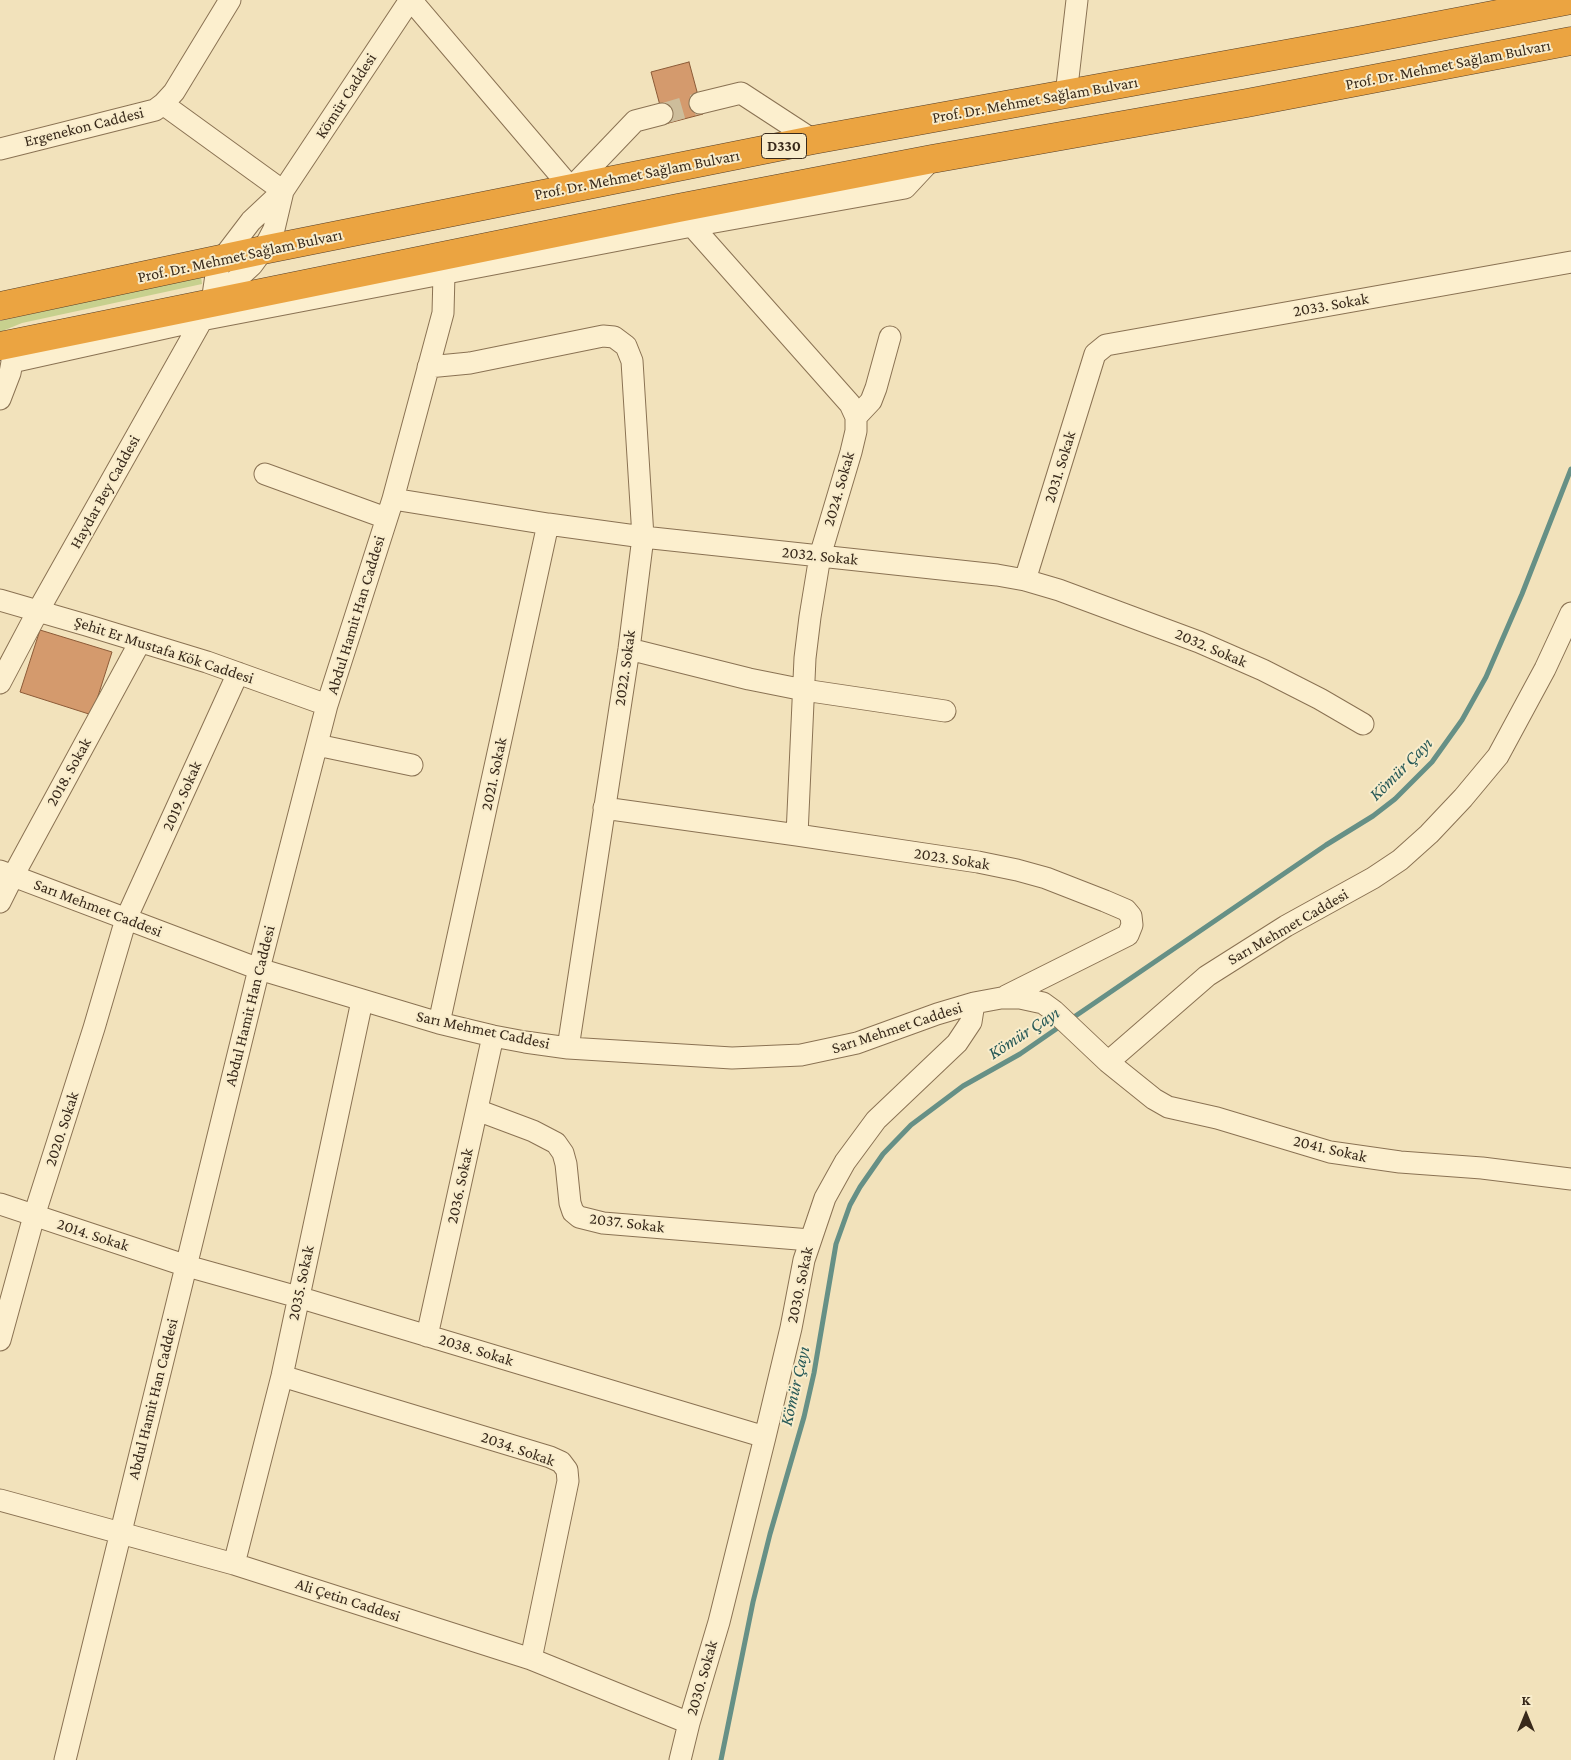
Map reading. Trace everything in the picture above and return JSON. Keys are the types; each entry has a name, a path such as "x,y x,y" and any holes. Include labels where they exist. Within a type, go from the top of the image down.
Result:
{"highway":[{"name":"Prof. Dr. Mehmet Sağlam Bulvarı","path":"0,306 263,250 813,140 1066,95 1571,0"},
{"name":"Prof. Dr. Mehmet Sağlam Bulvarı","path":"7,350 685,217 932,159 1247,104 1571,41"}],"street":[{"name":"Ergenekon Caddesi","path":"0,149 155,110 174,92 230,0"},
{"path":"410,0 571,188 634,121 662,114"},
{"name":"Kömür Caddesi","path":"283,191 410,0"},
{"path":"1066,95 1077,0"},
{"path":"700,103 741,93 813,140"},
{"path":"163,104 283,191"},
{"path":"207,311 246,271 263,250 274,229 283,191"},
{"path":"207,311 222,259 251,221 283,191"},
{"path":"685,217 850,404 856,417 871,401 890,337"},
{"name":"2033. Sokak","path":"1095,354 1106,345 1571,262"},
{"name":"Abdul Hamit Han Caddesi","path":"65,1760 259,968 327,705 389,508 442,313 442,265"},
{"name":"Haydar Bey Caddesi","path":"0,683 38,610 207,311"},
{"path":"265,474 389,508 548,524 643,537 632,361 624,342 614,337 603,336 470,363 428,367"},
{"path":"0,399 10,373 7,350"},
{"name":"2031. Sokak","path":"1025,580 1095,354"},
{"name":"2024. Sokak","path":"797,835 804,690 810,617 820,556 851,452 856,431 856,417"},
{"name":"2021. Sokak","path":"439,1023 548,524"},
{"name":"2032. Sokak","path":"643,537 997,575 1025,580 1059,590 1199,642 1263,670 1320,699 1363,724"},
{"name":"2022. Sokak","path":"568,1048 629,649 643,537"},
{"name":"Şehit Er Mustafa Kök Caddesi","path":"0,600 238,672 327,705"},
{"name":"Sarı Mehmet Caddesi","path":"6,874 259,968 362,1001 493,1036 568,1048 732,1058 801,1055 857,1043 937,1014 974,1003 1001,998 1032,999 1043,1003 1054,1011 1108,1062 1207,976 1286,926 1373,878 1400,860 1429,834 1463,798 1498,756 1545,669 1571,613"},
{"name":"2018. Sokak","path":"0,902 6,874 140,642"},
{"path":"629,649 749,679 804,690 945,711"},
{"name":"2019. Sokak","path":"126,919 238,672"},
{"path":"317,746 412,765"},
{"name":"2023. Sokak","path":"604,808 978,862 1018,870 1046,878 1105,901 1126,910 1131,916 1132,925 1128,935 1001,998"},
{"name":"2020. Sokak","path":"0,1340 34,1216 94,1028 126,919"},
{"name":"2035. Sokak","path":"234,1564 282,1376 362,1001"},
{"name":"2030. Sokak","path":"680,1760 718,1622 765,1437 810,1240 825,1198 845,1162 876,1120 957,1043 971,1022 974,1003"},
{"name":"2036. Sokak","path":"428,1336 493,1036"},
{"name":"2041. Sokak","path":"1108,1062 1154,1099 1168,1107 1217,1118 1330,1152 1400,1162 1482,1168 1571,1179"},
{"name":"2037. Sokak","path":"477,1110 533,1131 556,1143 563,1152 570,1203 578,1217 602,1223 810,1240"},
{"name":"2014. Sokak","path":"0,1204 187,1266"},
{"name":"2038. Sokak","path":"187,1266 298,1297 765,1437"},
{"name":"2034. Sokak","path":"282,1376 550,1457 561,1462 567,1470 568,1481 532,1658"},
{"name":"Ali Çetin Caddesi","path":"0,1500 234,1564 532,1658 689,1723"}],"green space":[{"path":"201,276 202,284 22,323 0,332 0,321"}],"building":[{"path":"689,62 703,114 665,124 651,72"},
{"path":"40,630 112,652 92,715 20,692"}],"waterway":[{"name":"Kömür Çayı","path":"1071,1019 1326,845 1373,816 1395,799 1432,762 1462,720 1486,677 1522,594 1571,469"},
{"name":"Kömür Çayı","path":"721,1760 753,1602 770,1534 804,1417 814,1373 836,1244 850,1205 883,1154 911,1125 963,1086 1020,1054 1062,1025"}],"tunnel":[{"path":"662,114 700,103"}]}
